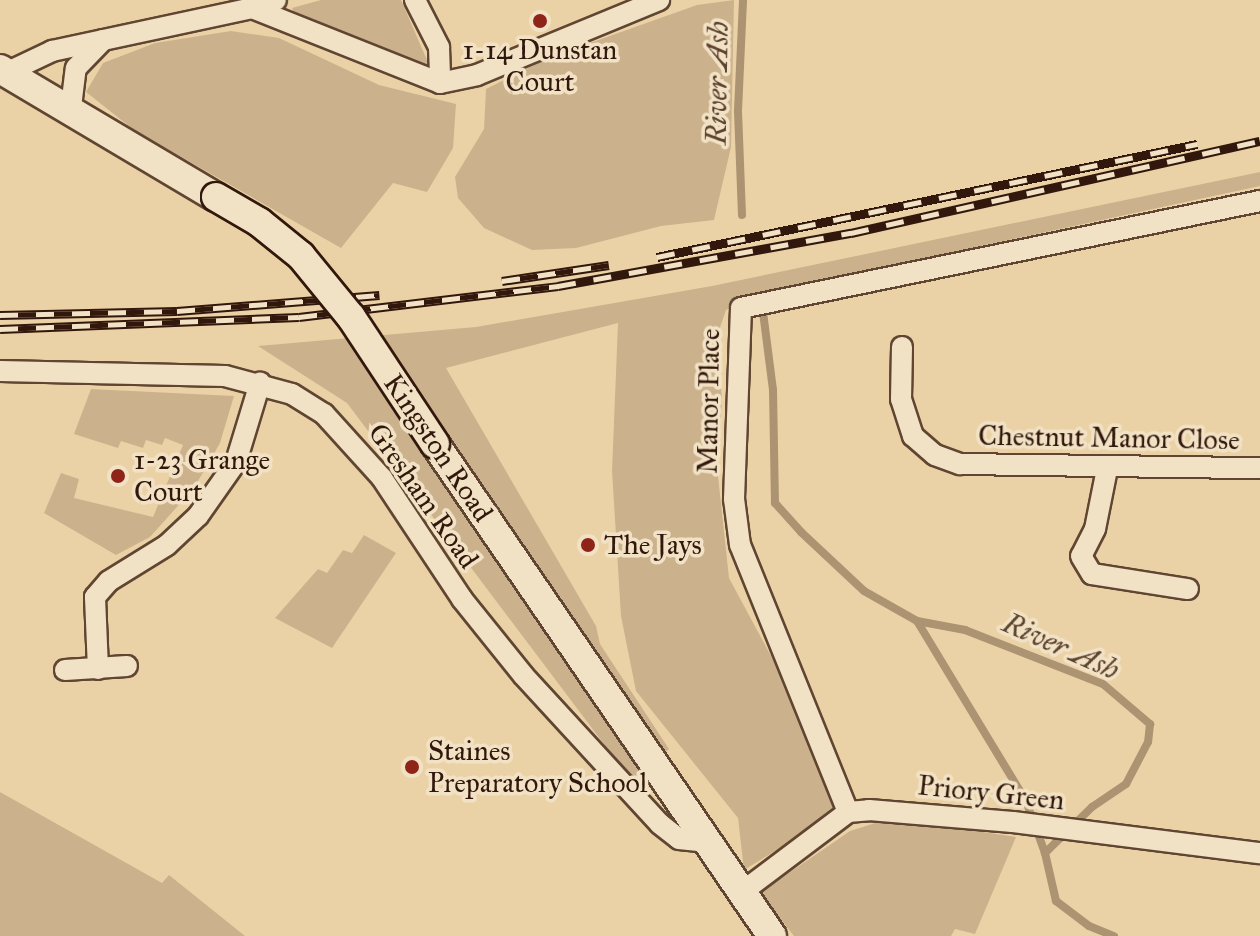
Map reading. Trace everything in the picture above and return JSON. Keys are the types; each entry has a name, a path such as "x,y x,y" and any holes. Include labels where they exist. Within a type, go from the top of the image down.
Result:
{"street":[{"path":"4,71 52,51 252,8 276,0"},
{"path":"415,0 439,47 440,83"},
{"path":"252,8 440,83 477,75 624,10 659,0"},
{"path":"71,107 76,68 103,40"},
{"name":"Kingston Road","path":"4,71 71,107 259,222 301,256 351,317 772,936"},
{"name":"Manor Place","path":"848,812 740,545 734,499 741,416 737,324 741,308 1260,201"},
{"name":"Chestnut Manor Close","path":"902,347 905,419 913,436 935,455 960,464 1007,468 1260,468"},
{"name":"Gresham Road","path":"0,371 225,376 292,394 348,437 382,478 462,599 523,675 660,824 679,839 706,842"},
{"path":"98,669 95,597 109,581 167,545 198,516 236,462 260,383"},
{"path":"1107,469 1095,529 1081,556 1092,574 1188,589"},
{"path":"65,670 127,666"},
{"path":"742,892 848,812"},
{"name":"Priory Green","path":"848,812 1013,822 1260,853"}],"shaded area":[{"path":"321,0 401,0 430,67 388,59 297,20 292,8"},
{"path":"734,0 731,147 714,220 661,226 576,248 532,250 484,228 458,198 455,177 484,129 486,89 548,58 697,5"},
{"path":"231,31 279,38 379,85 456,104 453,148 427,192 393,183 341,248 134,130 86,92 103,63 155,43"},
{"path":"1260,172 1260,186 767,292 726,310 715,342 722,397 718,476 729,578 784,680 841,811 744,870 738,818 636,691 621,616 612,471 618,323 446,368 596,626 600,644 669,749 631,780 347,403 258,346 476,327 712,286"},
{"path":"91,389 234,396 220,443 194,488 150,537 116,555 44,513 61,473 79,479 74,498 153,517 183,445 165,438 162,445 146,440 143,448 121,441 118,448 74,434"},
{"path":"364,535 396,553 332,648 275,618 318,569 327,573 343,550 352,553"},
{"path":"0,792 162,883 169,875 245,936 0,936"},
{"path":"891,818 1016,837 975,934 955,929 951,936 794,936 760,893 850,831"}],"waterway":[{"name":"River Ash","path":"742,215 738,111 743,0"},
{"name":"River Ash","path":"763,312 773,390 775,503 801,532 864,591 917,621 965,630 1103,684 1150,724 1148,742 1126,784 1092,807 1045,853 1056,901 1089,926 1114,936"},
{"name":"River Ash","path":"917,621 1026,801 1045,853"}],"railway":[{"path":"0,329 299,317 558,286 851,233 1260,141"},
{"path":"657,257 1197,144"},
{"path":"502,281 609,265"},
{"path":"0,315 177,311 379,295"}],"place":[{"name":"1-14 Dunstan Court","path":"540,21"},
{"name":"1-23 Grange Court","path":"118,476"},
{"name":"The Jays","path":"588,545"},
{"name":"Staines Preparatory School","path":"412,767"}]}
